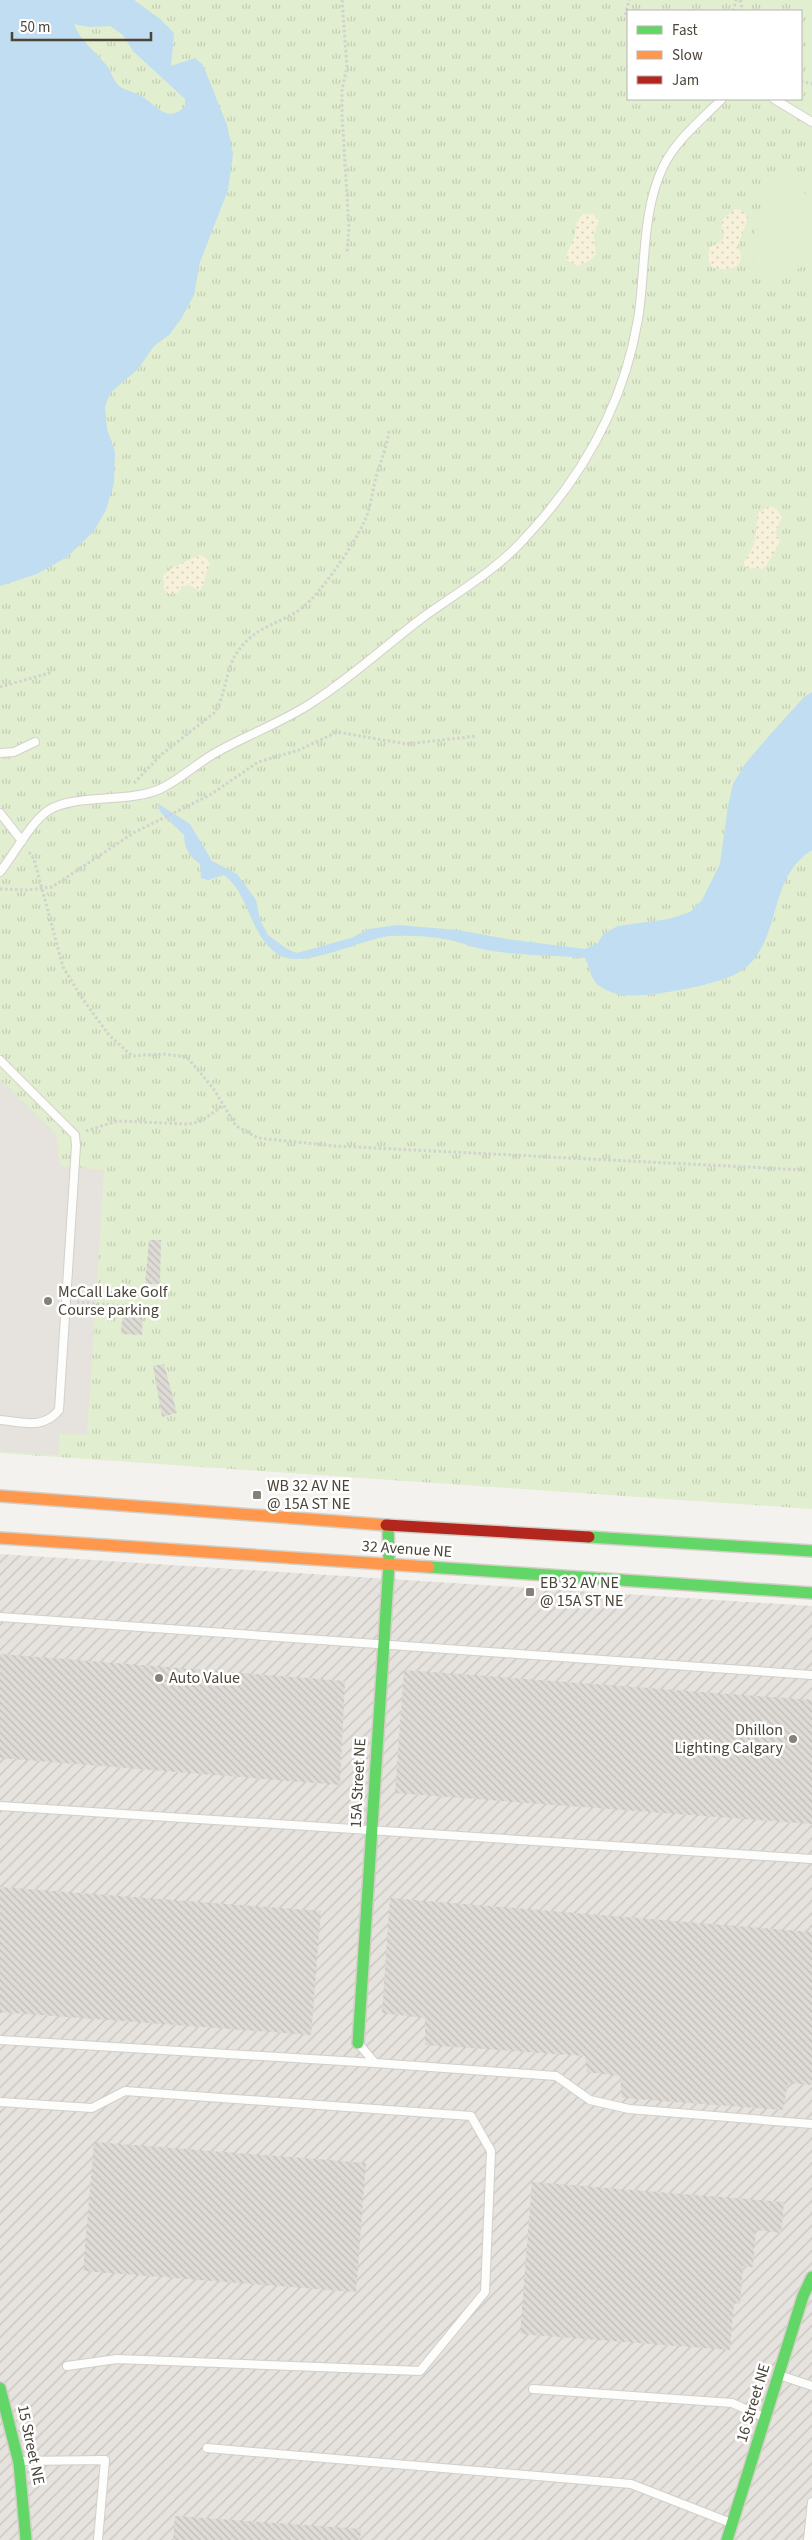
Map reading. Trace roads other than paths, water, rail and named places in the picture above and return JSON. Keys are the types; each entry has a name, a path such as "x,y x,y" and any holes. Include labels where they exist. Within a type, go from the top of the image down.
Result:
{"main road":[{"name":"32 Avenue NE","path":"0,1496 388,1525 812,1551"},
{"name":"15A Street NE","path":"358,2043 389,1564 388,1525"},
{"name":"32 Avenue NE","path":"0,1538 812,1593"},
{"name":"16 Street NE","path":"727,2540 803,2296 812,2277"},
{"name":"15 Street NE","path":"0,2388 5,2417 21,2461 26,2503 26,2540"}],"lane":[{"path":"0,872 39,819 49,809 64,804 142,796 162,788 217,752 269,727 312,703 363,667 418,621 524,541 576,473 602,432 622,383 638,320 652,198 663,166 683,136 721,100"},
{"path":"776,100 812,122"},
{"path":"0,753 14,752 35,742"},
{"path":"0,812 22,841"},
{"path":"0,1060 74,1136 76,1146 59,1410 51,1420 43,1423 0,1420"},
{"path":"0,1617 812,1675"},
{"path":"0,1806 371,1829 812,1860"},
{"path":"0,2040 556,2076 590,2100 629,2109 812,2124"},
{"path":"358,2043 375,2063"},
{"path":"0,2102 92,2108 125,2092 471,2116 491,2150 485,2292 420,2371 117,2359 67,2366"},
{"path":"779,2375 812,2386"},
{"path":"532,2388 732,2402 766,2418"},
{"path":"207,2448 631,2484 732,2523"},
{"path":"21,2461 105,2460 98,2540"},
{"path":"808,2540 812,2502"}],"water":[{"path":"0,0 134,0 160,19 174,33 171,66 195,58 203,65 227,125 233,154 228,190 200,262 194,295 181,319 169,335 154,346 138,369 110,393 105,407 107,429 115,452 114,483 106,510 93,532 67,557 37,574 0,586","holes":["74,24 89,27 110,26 123,35 133,51 185,99 185,106 173,114 167,113 140,95 119,86 107,66 84,41"]},
{"path":"812,692 812,850 799,860 790,872 778,899 764,942 750,964 731,976 701,986 684,989 634,995 613,993 600,987 595,982 585,958 499,952 450,940 428,937 389,936 317,956 289,959 279,955 269,947 256,927 240,894 224,875 208,880 201,878 200,864 188,851 184,835 161,813 157,803 190,824 212,861 237,874 256,900 260,920 268,935 287,949 297,953 351,938 369,929 397,925 458,930 507,939 585,949 598,943 603,934 618,926 669,919 690,912 702,900 720,864 733,784 745,764 769,736 804,697"}],"place":[{"name":"McCall Lake Golf Course parking","path":"48,1301"},
{"name":"WB 32 AV NE @ 15A ST NE","path":"257,1495"},
{"name":"EB 32 AV NE @ 15A ST NE","path":"530,1592"},
{"name":"Auto Value","path":"159,1678"},
{"name":"Dhillon Lighting Calgary","path":"793,1739"}]}
